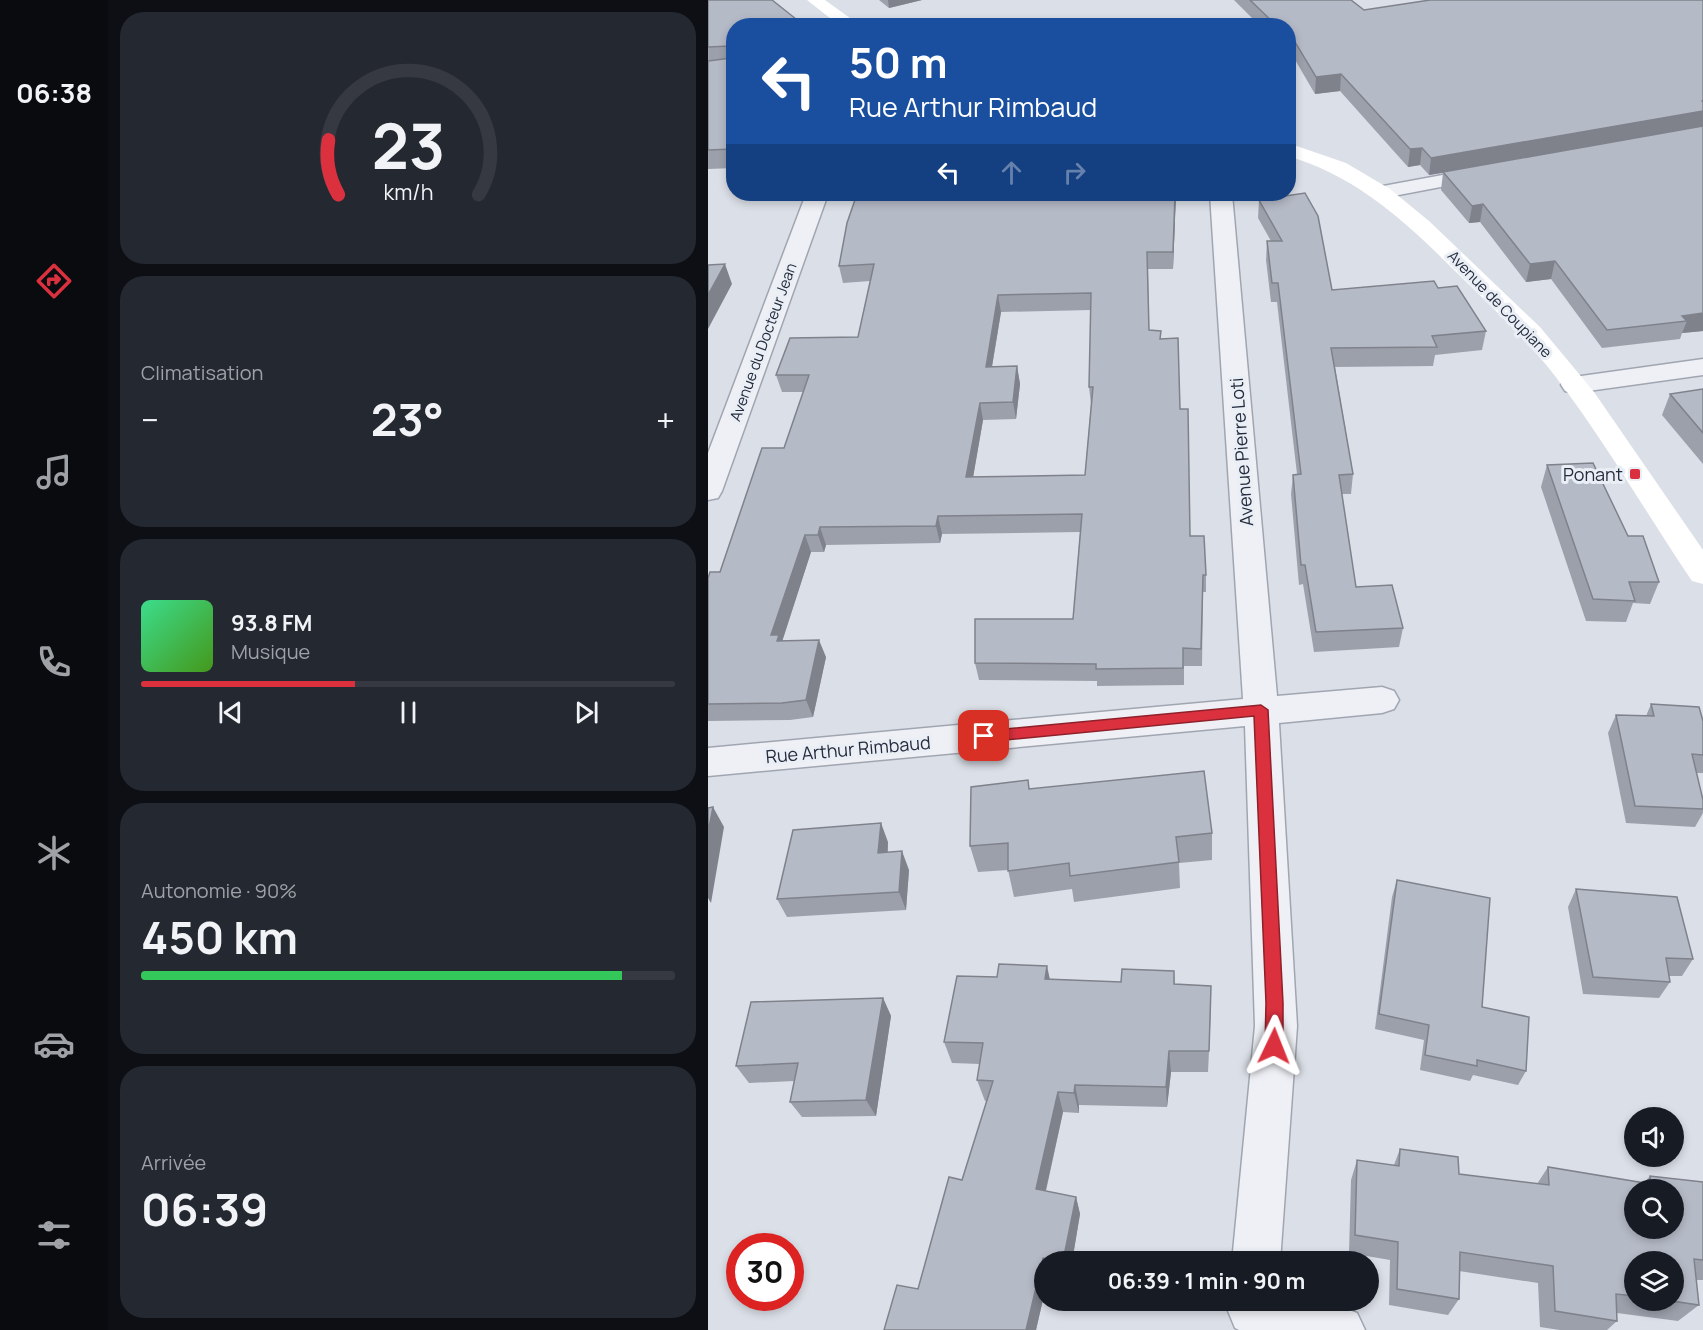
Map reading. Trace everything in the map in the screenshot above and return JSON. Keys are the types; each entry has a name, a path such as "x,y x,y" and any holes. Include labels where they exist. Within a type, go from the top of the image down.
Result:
{"main road":[{"path":"815,0 839,18"},
{"name":"Avenue de Coupiane","path":"1296,151 1319,157 1358,175 1383,192 1444,247 1540,342 1574,384 1703,573"}],"street":[{"path":"1383,192 1509,169"},
{"name":"Avenue du Docteur Jean","path":"708,491 814,201"},
{"name":"Avenue Pierre Loti","path":"1222,201 1261,710 1276,1026 1257,1251"},
{"path":"1574,384 1703,367"},
{"name":"Rue Arthur Rimbaud","path":"708,762 1382,700"},
{"path":"1252,1311 1340,1330"}],"building":[{"path":"708,0 772,0 795,18 726,18 726,46 708,47"},
{"path":"1250,0 1351,0 1364,10 1430,0 1703,0 1703,111 1431,158 1422,148 1410,149 1341,74 1316,77 1296,44 1296,18 1269,18"},
{"path":"726,59 726,149 708,150 708,61"},
{"path":"1703,126 1703,313 1682,316 1687,321 1607,330 1555,261 1530,264 1483,204 1472,206 1443,172"},
{"path":"1305,193 1318,216 1332,290 1434,281 1438,288 1457,286 1486,331 1432,336 1437,347 1331,348 1353,474 1339,475 1356,587 1392,585 1403,628 1316,632 1305,565 1301,565 1293,475 1301,474 1278,283 1272,283 1267,241 1282,241 1260,201 1296,201 1296,194"},
{"path":"855,201 1175,201 1173,252 1147,252 1149,330 1161,331 1160,339 1178,338 1180,409 1188,409 1190,536 1204,536 1206,575 1203,575 1201,649 1183,648 1183,668 1096,669 1096,664 975,663 975,619 1073,619 1082,514 938,516 936,526 820,527 818,535 805,535 771,635 779,635 777,641 819,640 806,700 782,703 708,704 708,578 710,572 720,572 762,448 784,448 809,375 776,375 790,338 858,337 874,264 839,266 847,223","holes":["1091,293 1089,387 1093,387 1085,475 966,477 980,403 1013,402 1017,366 986,367 998,295"]},
{"path":"725,264 708,295 708,265"},
{"path":"1703,389 1703,433 1670,394"},
{"path":"1593,463 1628,536 1643,536 1659,582 1629,582 1635,601 1593,599 1547,465"},
{"path":"1651,704 1699,707 1703,721 1703,755 1692,754 1703,809 1635,806 1616,715 1654,716"},
{"path":"1204,771 1212,833 1176,837 1179,862 1070,876 1069,863 1008,871 1008,843 970,846 971,787 1028,780 1029,789"},
{"path":"713,807 708,833 708,808"},
{"path":"881,823 878,853 902,851 899,892 777,899 793,830"},
{"path":"1397,880 1490,898 1482,1007 1529,1017 1526,1071 1477,1060 1477,1066 1425,1055 1429,1025 1379,1014"},
{"path":"1576,889 1677,897 1693,959 1666,958 1670,982 1593,977"},
{"path":"999,964 1047,966 1045,979 1121,982 1122,969 1174,971 1174,984 1211,986 1209,1051 1169,1051 1166,1087 1075,1085 1074,1093 1058,1092 1036,1189 1076,1197 1065,1251 1034,1251 1034,1296 1026,1330 884,1330 897,1285 918,1289 949,1177 962,1180 993,1081 977,1080 983,1043 944,1042 957,976 997,977"},
{"path":"883,998 866,1100 790,1102 798,1063 736,1066 751,1002"},
{"path":"1400,1149 1458,1157 1459,1174 1549,1185 1548,1167 1624,1180 1624,1239 1684,1239 1684,1180 1703,1182 1703,1260 1694,1259 1699,1305 1684,1303 1684,1251 1624,1251 1624,1295 1616,1294 1617,1321 1555,1311 1553,1266 1460,1252 1459,1299 1397,1289 1398,1242 1355,1235 1357,1160 1399,1166"},
{"path":"1650,1176 1676,1179 1650,1179"}],"place":[{"name":"Ponant","path":"1635,474"}],"route":[{"path":"984,736 1261,710 1276,1026 1274,1046"}]}
